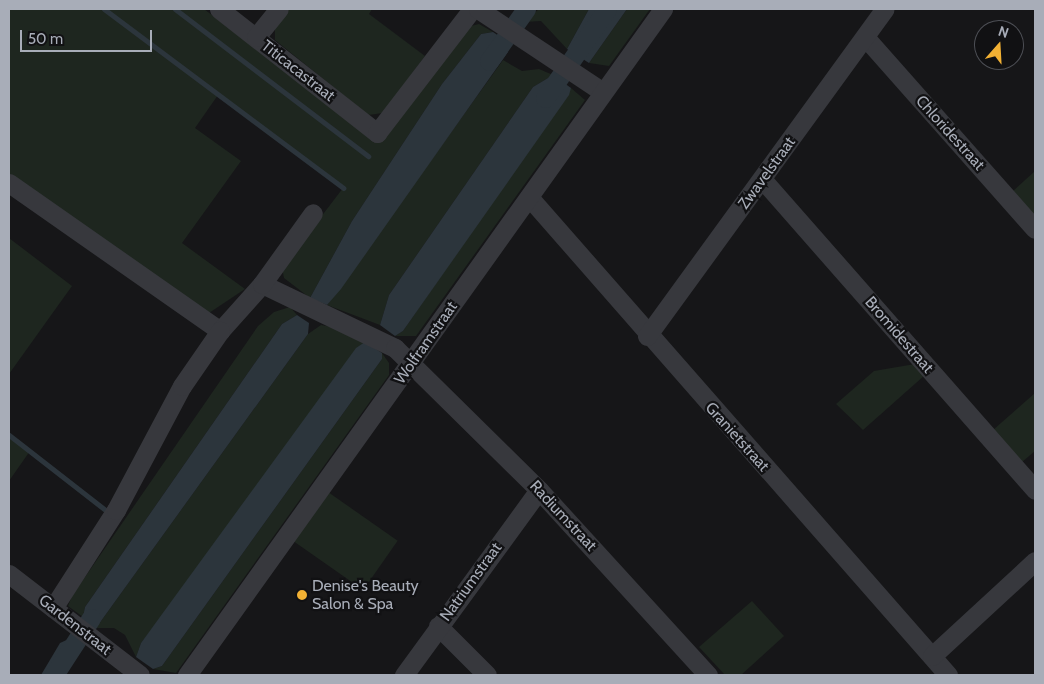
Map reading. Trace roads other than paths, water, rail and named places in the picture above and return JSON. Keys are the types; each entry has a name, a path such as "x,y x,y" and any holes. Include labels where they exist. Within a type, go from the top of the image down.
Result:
{"street":[{"name":"Titicacastraat","path":"219,9 377,133 480,11"},
{"path":"256,38 279,9"},
{"name":"Wolframstraat","path":"187,675 663,9"},
{"name":"Zwavelstraat","path":"647,336 885,9"},
{"path":"480,11 603,92"},
{"name":"Chloridestraat","path":"865,37 1035,229"},
{"name":"Bromidestraat","path":"762,179 1035,490"},
{"path":"9,183 220,332"},
{"name":"Granietstraat","path":"529,197 647,336 948,675"},
{"path":"60,614 182,386 220,332 262,284 313,212"},
{"name":"Radiumstraat","path":"262,284 322,314 365,331 413,361 539,490 708,675"},
{"name":"Natriumstraat","path":"404,675 539,490"},
{"path":"932,656 1035,561"},
{"name":"Gardenstraat","path":"9,574 140,675"},
{"path":"438,626 487,675"}],"waterway":[{"path":"104,9 343,188"},
{"path":"175,9 368,156"},
{"path":"489,61 526,9"},
{"path":"545,98 607,9"},
{"path":"9,435 108,512"},
{"path":"54,675 91,618"}],"place":[{"name":"Denise's Beauty Salon & Spa","path":"302,595"}]}
